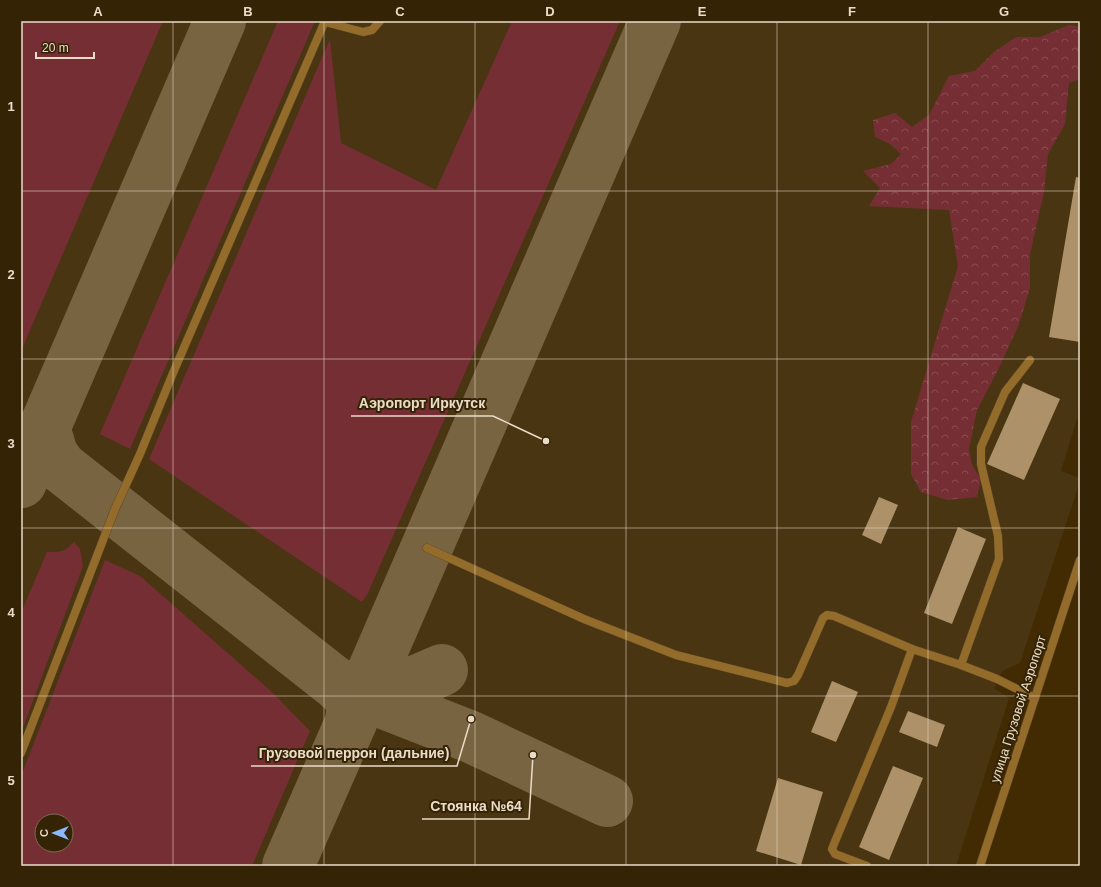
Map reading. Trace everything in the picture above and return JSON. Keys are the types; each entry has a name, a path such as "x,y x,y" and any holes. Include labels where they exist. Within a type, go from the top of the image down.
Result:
{"lane":[{"path":"21,753 115,509 140,454 173,373 325,21 363,32 372,30 380,21"},
{"path":"961,665 999,559 998,536 981,464 981,447 1005,392 1030,360"},
{"path":"427,548 584,619 676,655 787,683 794,681 823,618 827,615 834,616 912,648 997,679 1035,698"},
{"name":"улица Грузовой Аэропорт","path":"980,866 1080,560"},
{"path":"867,866 835,854 832,849 891,707 912,648"}],"shaded area":[{"path":"21,21 1080,21 1080,409 1061,471 1080,478 1080,481 1020,663 1004,670 997,679 995,689 1009,698 956,866 21,866"}],"green space":[{"path":"21,21 163,21 21,351"},
{"path":"278,21 315,21 130,449 100,434"},
{"path":"512,21 620,21 367,595 362,602 149,459 330,39 341,143 436,190"},
{"path":"1069,25 1080,27 1080,79 1069,83 1065,124 1048,154 1044,192 1030,254 1030,288 1019,324 999,368 977,410 969,449 972,465 981,479 977,497 948,500 921,492 911,474 911,422 958,266 949,210 869,206 880,188 863,171 891,164 901,154 890,144 875,137 873,120 895,113 912,127 929,115 949,76 975,71 994,52 1016,37 1040,37"},
{"path":"74,542 80,549 83,566 21,733 21,613 47,552 62,551"},
{"path":"105,560 140,576 273,693 310,731 252,866 21,866 21,776"}],"building":[{"path":"1076,177 1080,178 1080,342 1049,337"},
{"path":"1023,383 1060,399 1024,480 987,464"},
{"path":"879,497 898,505 881,544 862,535"},
{"path":"958,527 986,539 952,624 924,613"},
{"path":"832,681 858,692 836,742 811,732"},
{"path":"908,711 945,725 937,747 899,732"},
{"path":"893,766 923,778 889,860 859,847"},
{"path":"778,778 823,792 801,865 756,851"}],"taxiway":[{"path":"21,482 220,21"},
{"path":"351,722 655,21"},
{"path":"44,427 52,454 61,467 338,685 348,695 353,705 351,722 288,866"},
{"path":"442,670 413,682 390,689 371,689 338,685 471,737 607,801"}],"place":[{"name":"Аэропорт Иркутск","path":"546,441"},
{"name":"Грузовой перрон (дальние)","path":"471,719"},
{"name":"Стоянка №64","path":"533,755"}]}
